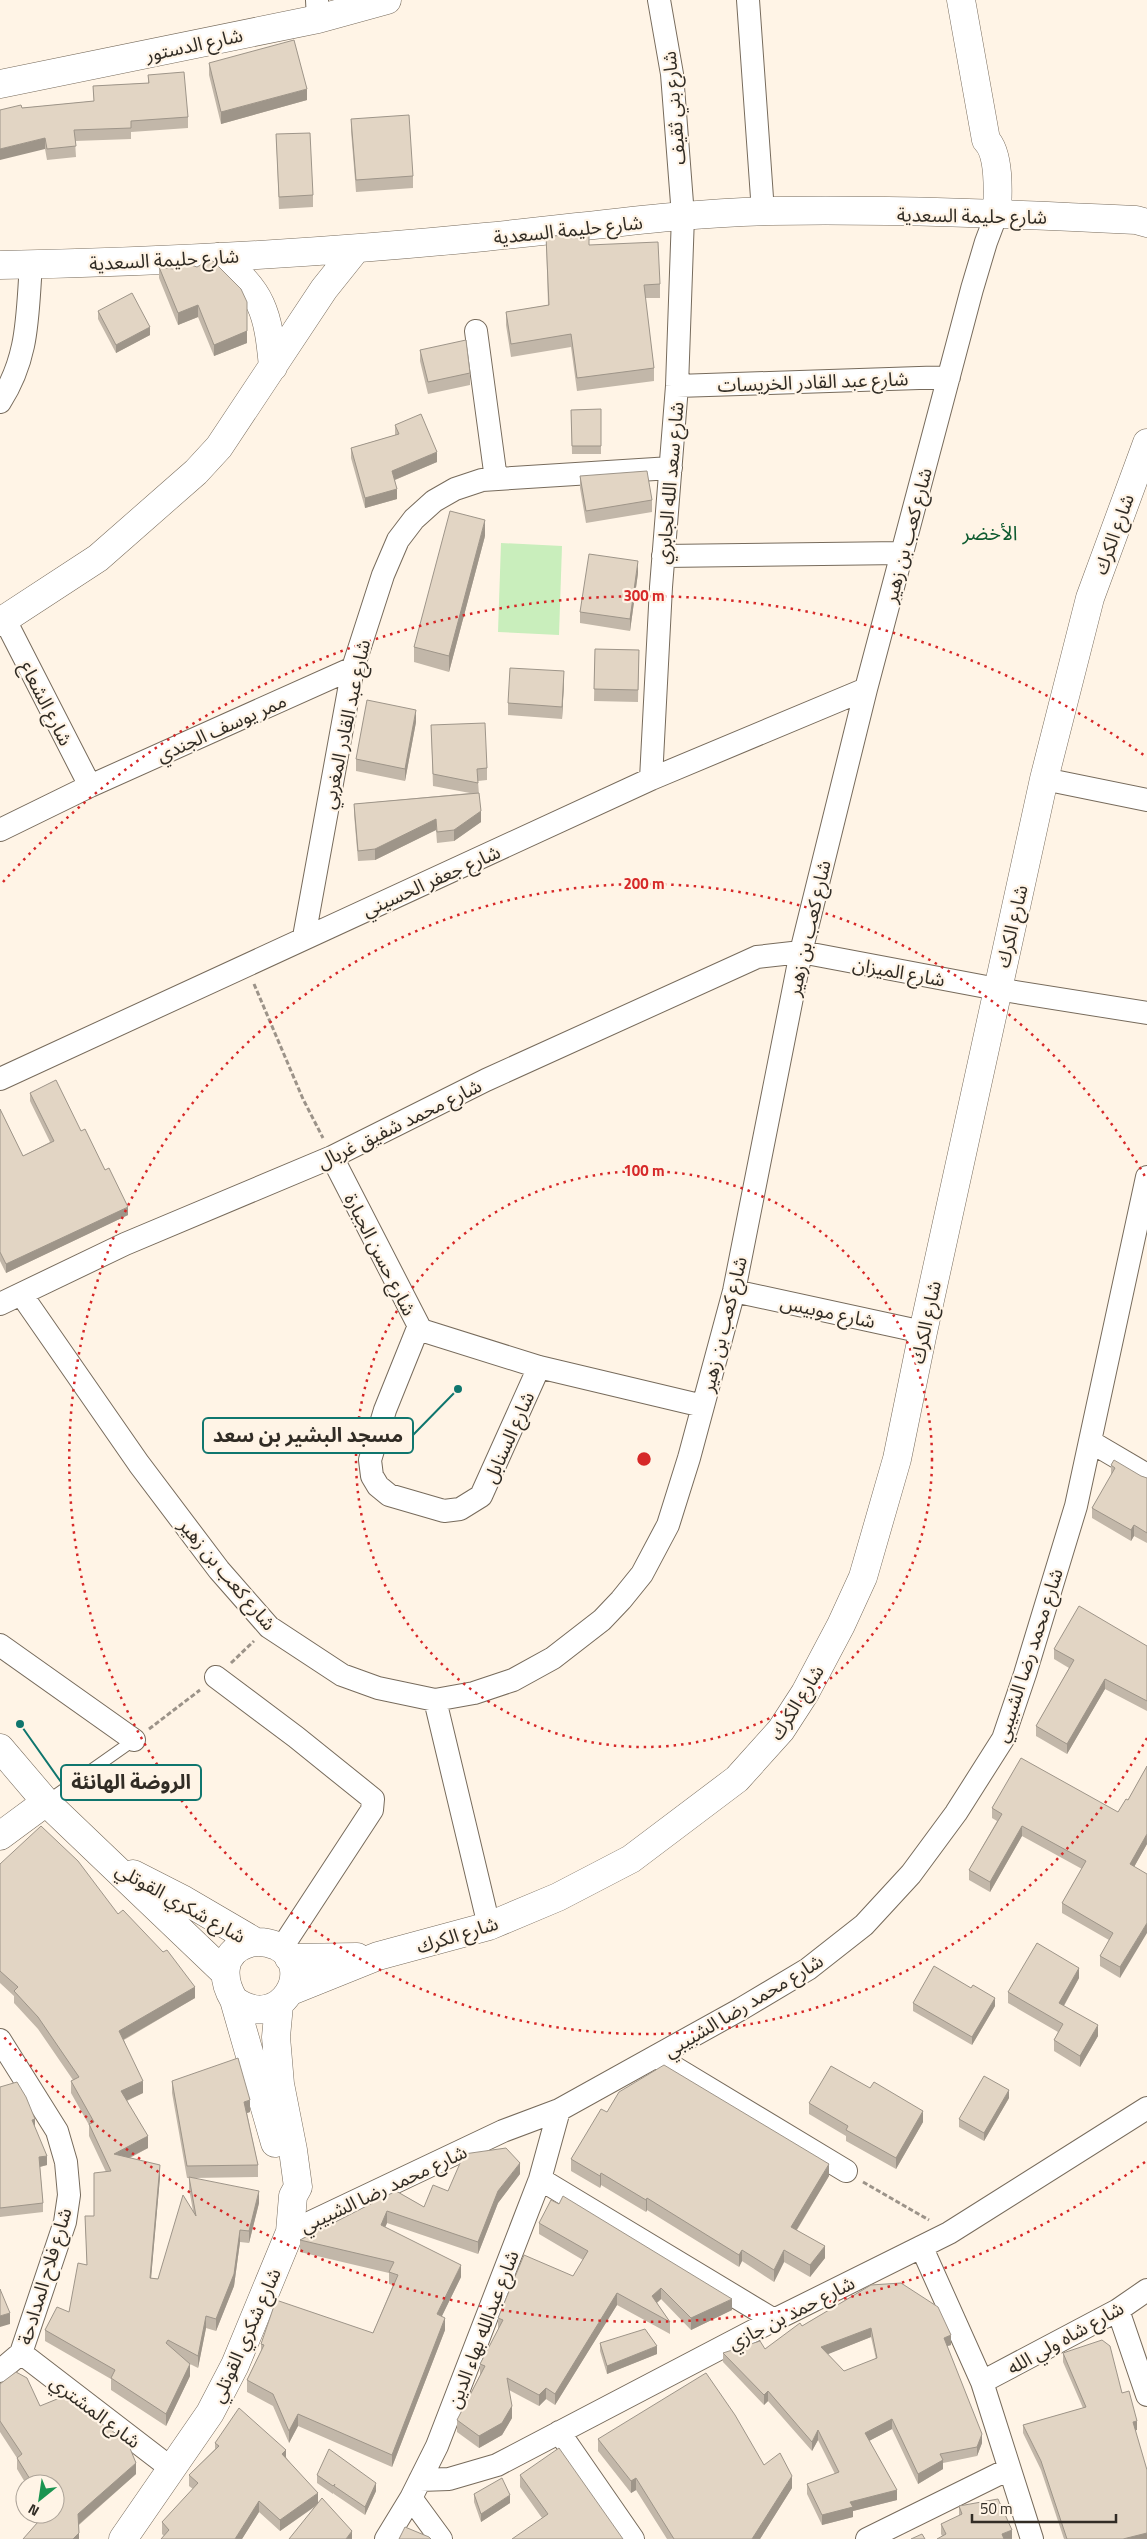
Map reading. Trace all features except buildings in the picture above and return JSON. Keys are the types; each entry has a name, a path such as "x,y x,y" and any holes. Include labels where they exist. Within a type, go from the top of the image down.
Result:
{"street":[{"name":"شارع الدستور","path":"0,84 318,9 387,0"},
{"name":"شارع بني ثقيف","path":"659,0 672,74 683,216"},
{"path":"748,0 763,212"},
{"path":"961,0 986,140 993,150 995,164 989,214"},
{"name":"شارع حليمة السعدية","path":"0,266 356,249 683,216 763,212 989,214 1143,220"},
{"name":"شارع كعب بن زهير","path":"21,1294 145,1471 219,1570 269,1627 342,1674 378,1688 435,1700 474,1693 513,1680 552,1658 602,1620 621,1600 642,1574 668,1525 689,1458 734,1291 801,952 866,689 986,242 989,214"},
{"name":"شارع سعد الله الجابري","path":"650,779 677,386 683,216"},
{"path":"2,621 98,558 196,472 219,446 324,289 356,249"},
{"path":"218,257 239,273 265,310 273,367"},
{"path":"0,402 12,382 25,345 31,265"},
{"path":"476,331 496,480"},
{"name":"شارع عبد القادر الخريسات","path":"677,386 950,377"},
{"name":"شارع الكرك","path":"285,1998 378,1956 489,1926 558,1897 631,1859 737,1779 780,1730 805,1693 841,1625 863,1577 897,1459 997,989 1044,779 1090,598 1147,443"},
{"name":"شارع عبد القادر المغربي","path":"304,937 352,668 382,575 398,540 414,519 434,501 455,490 482,480 671,468"},
{"path":"664,556 902,553"},
{"name":"شارع الشعاع","path":"2,621 90,786"},
{"name":"ممر يوسف الجندي","path":"0,830 90,786 352,668"},
{"name":"شارع جعفر الحسيني","path":"0,1079 304,937 425,884 650,779 866,689"},
{"path":"1044,779 1147,800"},
{"name":"شارع الميزان","path":"801,952 997,989"},
{"name":"شارع محمد شفيق غربال","path":"0,1304 125,1244 332,1157 486,1080 748,960 771,954 801,952"},
{"path":"997,989 1147,1013"},
{"name":"شارع حسن الجبارة","path":"332,1157 418,1328 539,1367 703,1406"},
{"name":"شارع محمد رضا الشبيبي","path":"290,2232 503,2131 559,2110 657,2058 808,1969 864,1925 911,1874 956,1813 1003,1739 1076,1506 1142,1229 1147,1177"},
{"name":"شارع موبيس","path":"734,1291 923,1332"},
{"name":"شارع السنابل","path":"418,1328 388,1402 370,1460 372,1476 378,1486 389,1495 444,1511 460,1509 481,1496 539,1367"},
{"path":"1091,1442 1147,1475"},
{"path":"0,1645 134,1740"},
{"path":"216,1677 296,1737 373,1799 372,1810 285,1953"},
{"path":"435,1700 489,1926"},
{"name":"شارع شكري القوتلي","path":"0,1748 46,1802 224,1973"},
{"path":"0,1836 46,1802"},
{"name":"شارع شكري القوتلي","path":"108,1862 184,1900 254,1941"},
{"path":"234,2000 244,2007 268,2010 285,1998 294,1974 285,1953 268,1942 254,1941 243,1945 234,1952 224,1973 226,1987 234,2000 287,2187 294,2196"},
{"name":"شارع الكرك","path":"285,1953 378,1956"},
{"name":"شارع شكري القوتلي","path":"124,2539 210,2413 235,2365 290,2232 294,2196 298,2187 280,2084 278,2057 285,1998"},
{"name":"شارع فلاح المدادحة","path":"0,2371 21,2354 65,2222 69,2195 66,2162 57,2131 2,2046"},
{"path":"657,2058 846,2171"},
{"name":"شارع حمد بن جازي","path":"416,2489 497,2465 774,2320 922,2248 1147,2108"},
{"name":"شارع عبدالله بهاء الدين","path":"386,2539 416,2489 437,2446 540,2179 559,2110"},
{"path":"540,2179 774,2320"},
{"path":"922,2248 982,2382 1008,2470 1032,2539"},
{"name":"شارع شاه ولي الله","path":"982,2382 1118,2310 1147,2290"},
{"path":"1118,2310 1147,2394"},
{"name":"شارع المشتري","path":"21,2354 172,2469"},
{"path":"559,2432 633,2539"},
{"path":"867,2539 1008,2470"},
{"path":"416,2489 441,2539"}],"lane":[{"path":"46,1802 134,1740"}],"path":[{"path":"246,965 303,1099 332,1157"},
{"path":"846,2171 927,2219"}],"green space":[{"path":"501,543 562,546 559,635 498,632"}],"place":[{"name":"مسجد البشير بن سعد","path":"458,1389"},
{"name":"الروضة الهانئة","path":"20,1724"}],"district":[{"name":"الأخضر","path":"990,532"}]}
